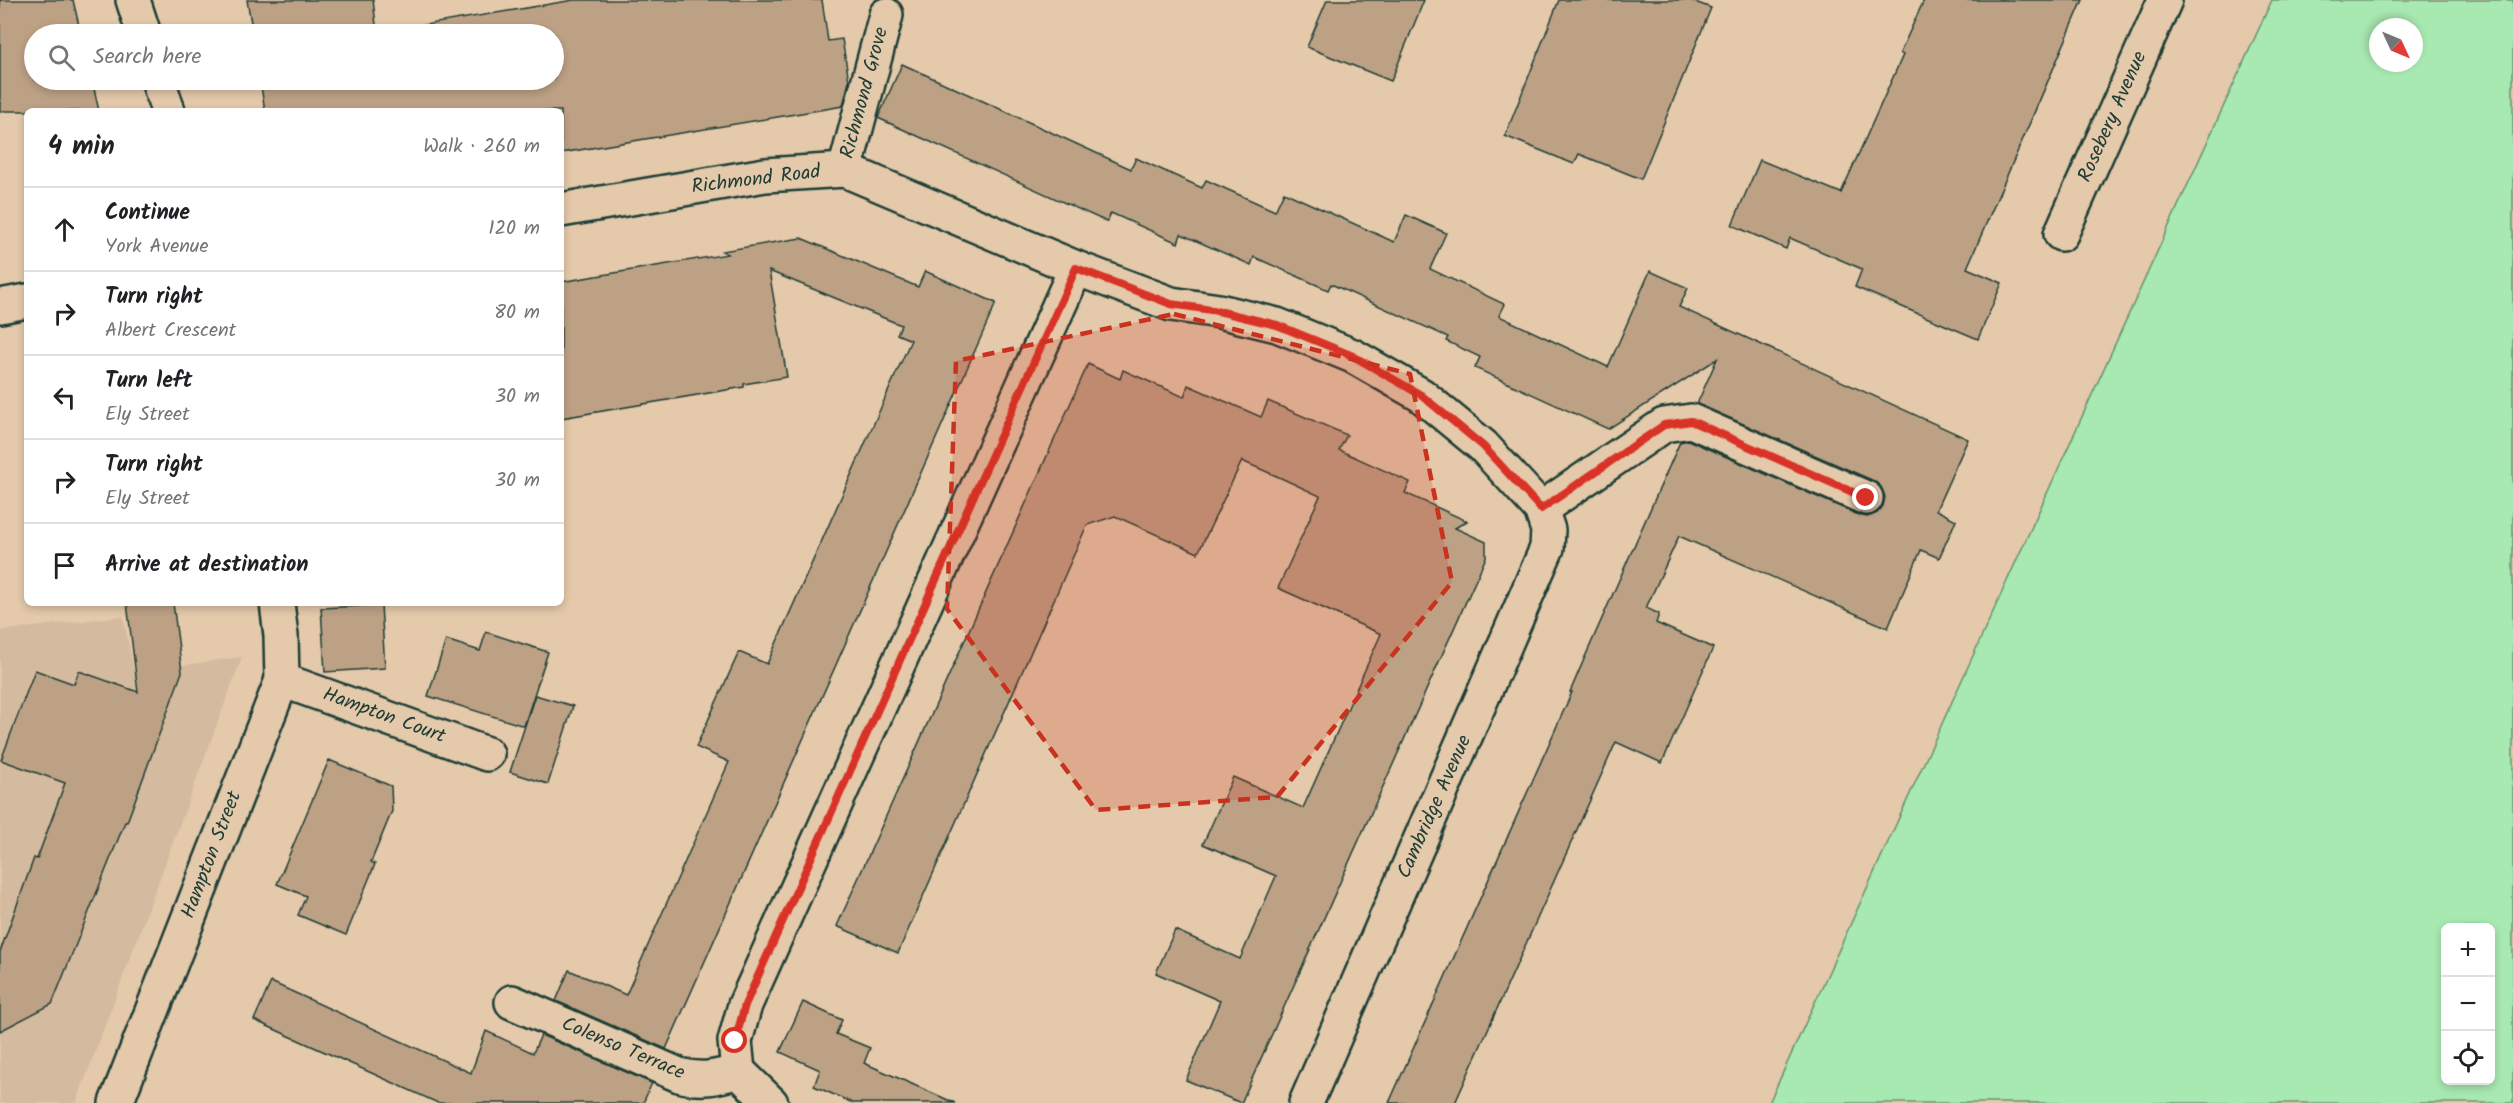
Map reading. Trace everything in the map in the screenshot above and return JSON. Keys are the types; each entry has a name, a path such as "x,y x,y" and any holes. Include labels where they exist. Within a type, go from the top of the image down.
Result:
{"street":[{"path":"133,0 141,24"},
{"name":"Rosebery Avenue","path":"2061,234 2165,0"},
{"name":"Richmond Grove","path":"845,170 886,15"},
{"path":"161,90 167,108"},
{"name":"Richmond Road","path":"564,209 765,175 845,170 1076,268 1171,304 1218,311 1277,325 1353,356 1421,395 1474,439 1541,509"},
{"path":"771,1103 738,1071 735,1041 745,1005 1076,268"},
{"path":"0,306 24,302"},
{"path":"1541,509 1664,425 1691,421 1866,498"},
{"name":"Cambridge Avenue","path":"1306,1103 1547,548 1548,530 1541,509"},
{"name":"Hampton Street","path":"116,1103 282,680 277,606"},
{"name":"Hampton Court","path":"282,680 487,754"},
{"name":"Colenso Terrace","path":"512,1002 696,1080 713,1079 738,1071"}],"highlighted area":[{"path":"1174,314 1410,374 1452,582 1277,797 1096,810 947,609 956,361"}],"shaded area":[{"path":"123,616 134,672 242,657 76,1103 0,1103 0,631"}],"green space":[{"path":"2272,0 2513,0 2513,1103 1769,1103"}],"building":[{"path":"0,0 73,0 79,24 24,24 24,90 94,90 98,108 24,108 24,111 0,111"},
{"path":"247,0 373,0 376,24 251,24"},
{"path":"574,0 822,0 828,41 842,39 849,81 843,106 564,152 564,108 265,108 262,90 564,90 564,24 431,24"},
{"path":"1327,0 1424,0 1391,81 1307,47"},
{"path":"1559,0 1690,0 1711,8 1641,179 1579,154 1574,164 1505,136"},
{"path":"1924,0 2083,0 1967,268 2002,283 1978,339 1855,287 1862,269 1790,238 1786,249 1732,225 1760,160 1841,193 1903,55 1900,53"},
{"path":"902,64 1131,169 1136,158 1202,188 1206,180 1275,211 1284,192 1394,242 1406,215 1446,233 1430,269 1504,304 1499,316 1608,367 1650,271 1688,288 1679,307 1968,439 1936,510 1956,520 1939,558 1921,550 1888,628 1679,536 1646,608 1659,614 1656,623 1713,648 1662,763 1616,742 1455,1103 1389,1103 1572,692 1570,692 1680,442 1688,440 1867,517 1877,513 1883,506 1885,497 1881,487 1874,481 1697,404 1717,359 1608,429 1475,368 1480,357 1446,341 1448,337 1331,284 1328,290 1254,257 1251,265 1181,234 1178,243 1111,213 1107,222 878,118"},
{"path":"801,238 918,287 925,271 996,303 666,1049 556,1001 569,970 626,995 729,762 696,747 739,652 767,664 911,340 897,334 901,325 769,271 787,377 744,384 744,387 564,417 564,281 728,254 722,251"},
{"path":"1088,364 1120,379 1123,370 1184,397 1188,385 1261,417 1268,401 1347,435 1339,450 1410,482 1405,493 1467,521 1455,528 1486,542 1486,557 1241,1103 1186,1080 1220,1001 1156,973 1175,930 1240,959 1276,876 1203,844 1233,777 1303,808 1381,634 1278,588 1320,496 1281,478 1242,461 1198,553 1115,516 1087,525 898,953 837,926"},
{"path":"127,606 173,606 182,672 127,822 125,822 52,1004 0,1031 0,952 34,858 37,859 65,783 1,760 35,670 74,684 79,671 138,692"},
{"path":"381,606 385,668 325,672 321,608"},
{"path":"486,632 548,652 524,726 428,696 446,640 480,651"},
{"path":"535,695 573,706 548,784 510,772"},
{"path":"329,760 391,786 392,811 371,862 375,864 346,935 298,915 306,896 277,884"},
{"path":"271,982 471,1073 486,1031 533,1053 541,1035 652,1083 643,1103 438,1103 254,1020"},
{"path":"803,1002 842,1020 836,1034 870,1048 864,1063 955,1103 853,1103 814,1086 820,1070 780,1052"}],"route":[{"path":"735,1041 745,1005 1076,268 1171,304 1218,311 1277,325 1353,356 1421,395 1483,446 1541,509 1664,425 1691,421 1866,498"}]}
